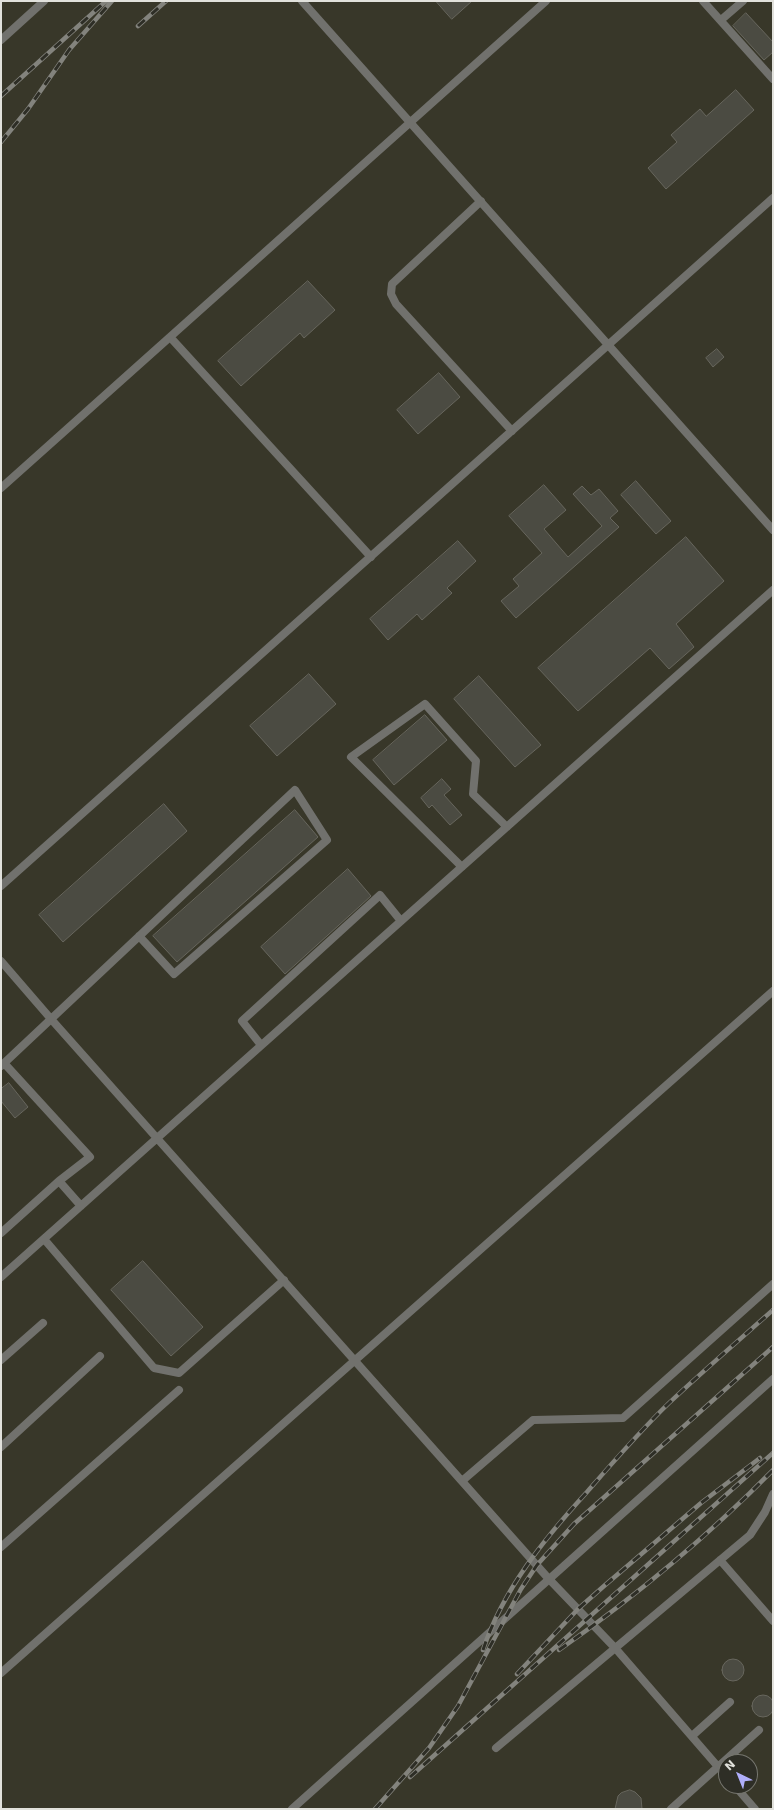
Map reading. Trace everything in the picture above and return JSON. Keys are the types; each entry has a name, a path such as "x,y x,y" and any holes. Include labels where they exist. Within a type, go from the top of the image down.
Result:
{"lane":[{"path":"1,40 44,1"},
{"path":"302,1 411,121 773,530"},
{"path":"1,488 546,1"},
{"path":"703,1 773,79"},
{"path":"721,20 743,1"},
{"path":"1,886 773,198"},
{"path":"481,201 392,284 391,294 396,304 512,431"},
{"path":"170,337 371,557"},
{"path":"1,1277 773,590"},
{"path":"462,867 350,757 425,704 476,761 473,794 507,827"},
{"path":"1,1232 59,1181 90,1157 3,1065 139,936 295,790 327,840 174,974 139,936"},
{"path":"261,1045 242,1021 380,896 401,922"},
{"path":"1,961 462,1482 548,1578 616,1649 718,1766"},
{"path":"1,1673 773,991"},
{"path":"59,1181 81,1206"},
{"path":"44,1239 154,1368 179,1373 284,1280"},
{"path":"462,1482 533,1420 623,1418 773,1284"},
{"path":"1,1360 43,1323"},
{"path":"1,1447 100,1356"},
{"path":"292,1809 488,1635 548,1578 773,1379"},
{"path":"1,1547 179,1390"},
{"path":"496,1748 616,1649 750,1535 765,1512 773,1494"},
{"path":"720,1560 773,1621"},
{"path":"692,1736 730,1702"},
{"path":"733,1754 759,1730"},
{"path":"670,1809 718,1768"},
{"path":"742,1794 755,1809"}],"shaded area":[{"path":"1,1 773,1 773,1809 1,1809"}],"building":[{"path":"436,1 472,1 452,19"},
{"path":"746,13 773,42 773,52 764,60 733,26"},
{"path":"736,90 754,110 666,189 648,168 677,142 671,135 700,109 706,116"},
{"path":"308,281 335,310 304,338 300,333 241,386 218,361"},
{"path":"717,349 724,357 713,367 706,358"},
{"path":"439,373 460,397 418,434 397,410"},
{"path":"636,481 671,521 656,534 621,495"},
{"path":"544,485 566,510 544,529 568,557 602,526 573,494 582,486 591,495 599,489 618,511 610,518 619,527 516,618 501,601 519,586 513,579 542,553 509,516"},
{"path":"686,537 724,581 676,624 694,647 669,669 650,648 578,711 538,668"},
{"path":"458,541 476,561 447,588 452,593 422,620 417,614 388,640 370,619"},
{"path":"309,674 336,704 277,756 250,726"},
{"path":"479,676 541,745 515,767 454,699"},
{"path":"425,715 447,740 394,785 373,760"},
{"path":"442,779 451,789 444,795 462,815 450,825 432,805 429,808 421,798"},
{"path":"164,804 187,831 63,942 39,915"},
{"path":"295,810 318,837 177,962 153,936"},
{"path":"348,869 371,896 285,974 261,947"},
{"path":"9,1083 28,1107 15,1118 1,1101 1,1089"},
{"path":"143,1261 203,1327 171,1356 111,1290"},
{"path":"729,1659 737,1659 744,1666 744,1674 737,1681 729,1681 722,1674 722,1666"},
{"path":"759,1695 767,1695 774,1702 774,1710 767,1717 759,1717 752,1710 752,1702"},
{"path":"630,1790 635,1792 641,1798 642,1809 615,1809 618,1796 621,1793"}],"railway":[{"path":"1,96 106,1"},
{"path":"1,142 28,109 69,50 112,1"},
{"path":"138,26 166,1"},
{"path":"483,1650 491,1628 514,1585 541,1546 571,1509 627,1446 669,1403 773,1310"},
{"path":"375,1809 429,1748 458,1706 521,1589 537,1565 574,1524 773,1347"},
{"path":"410,1777 773,1453"},
{"path":"517,1674 578,1609 701,1503 760,1458"},
{"path":"559,1650 616,1609 670,1565 723,1519 773,1470"}]}
